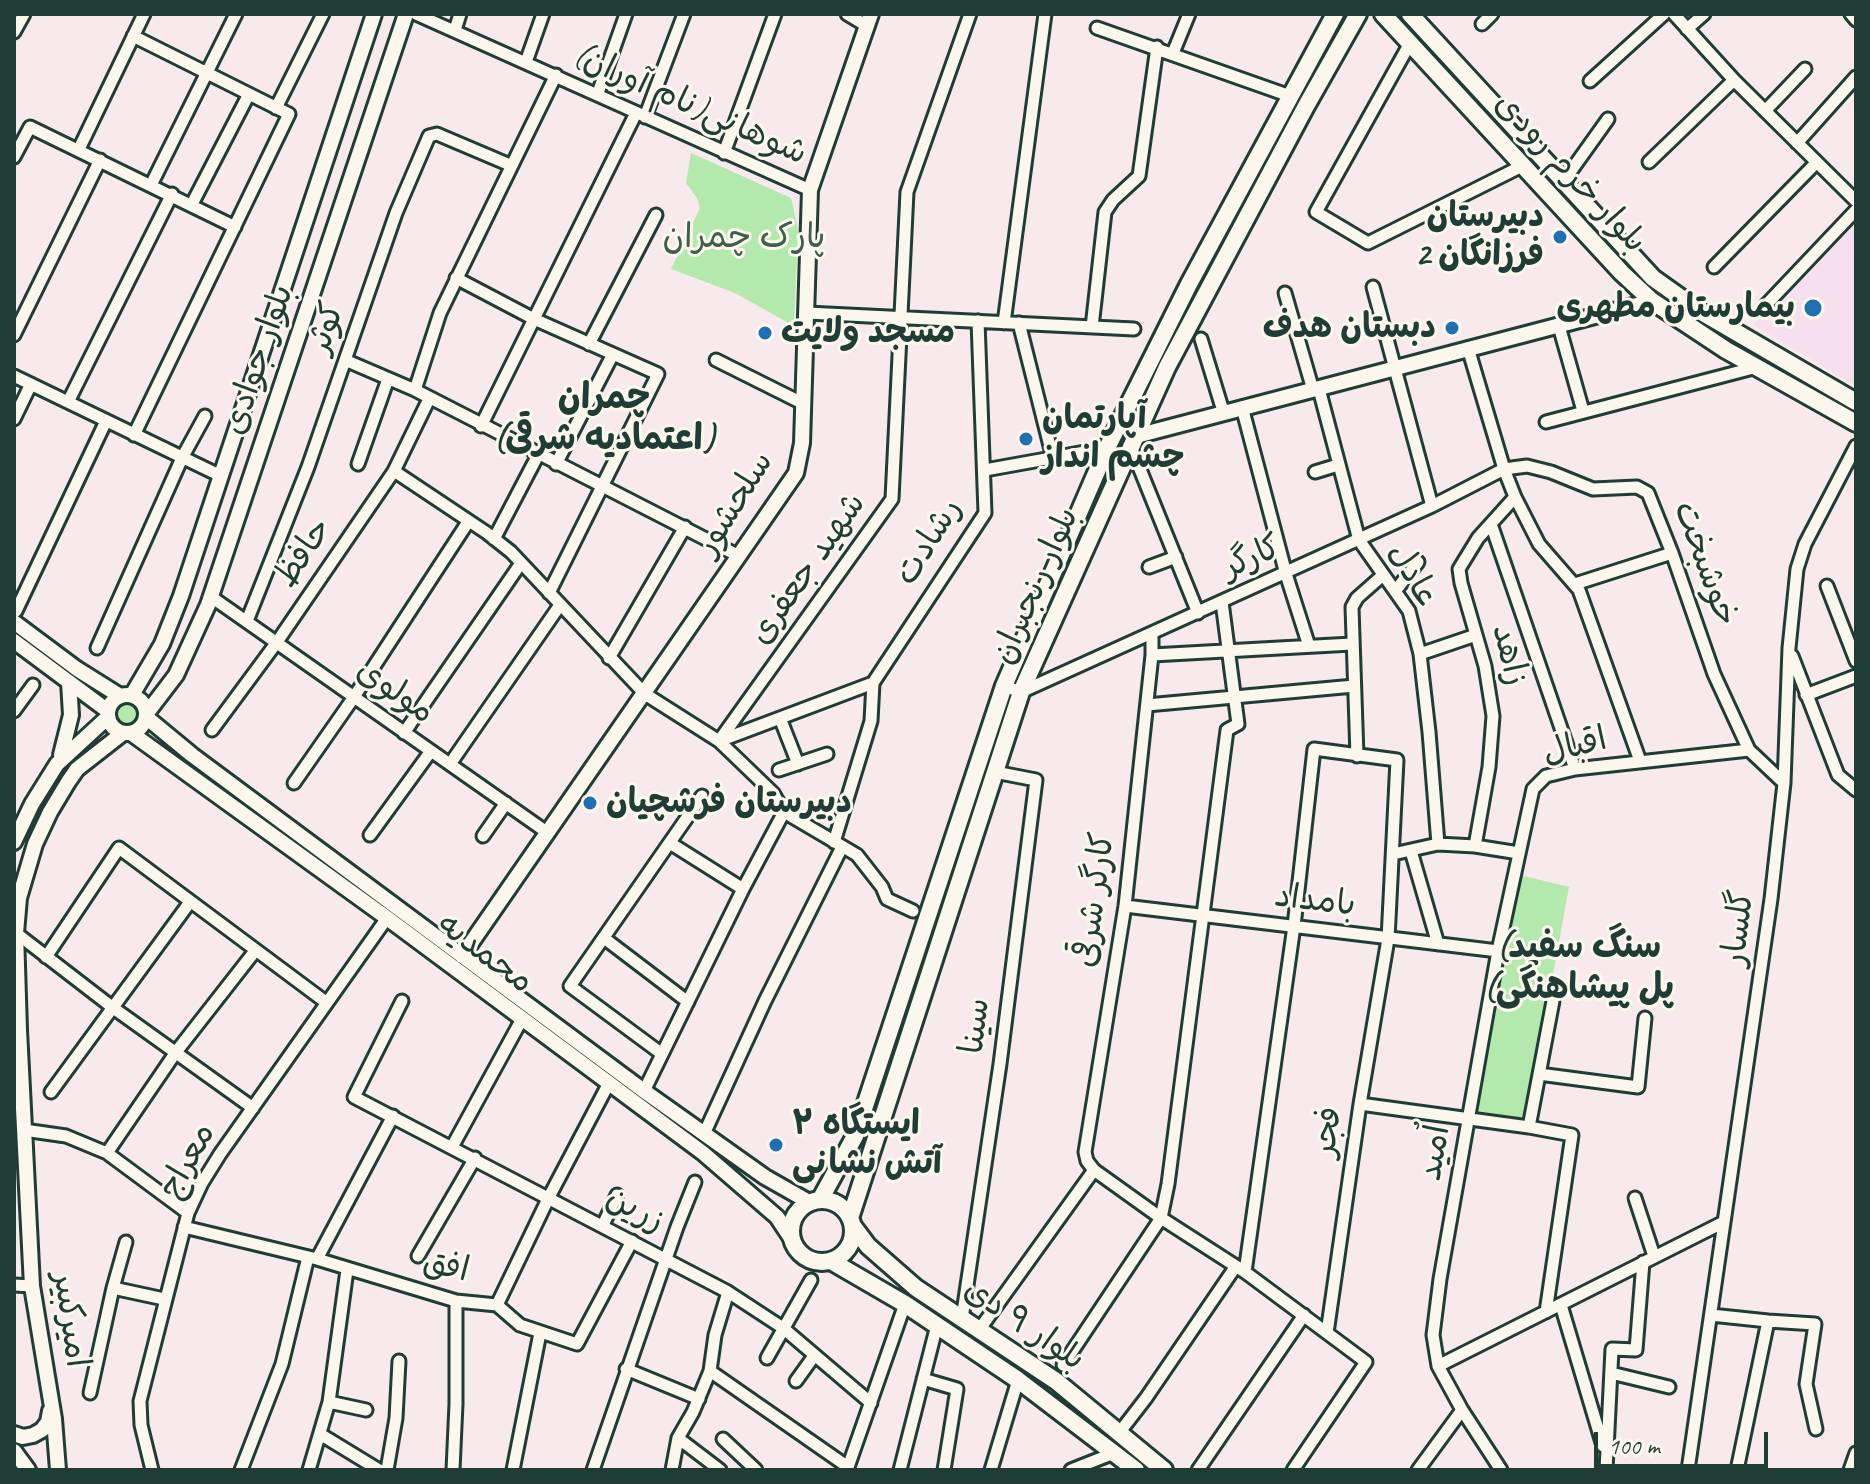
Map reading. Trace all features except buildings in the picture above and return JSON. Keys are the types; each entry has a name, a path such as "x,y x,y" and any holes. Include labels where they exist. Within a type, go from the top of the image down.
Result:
{"main road":[{"name":"بلوار رنجبران","path":"815,1201 855,1136 1004,686 1107,448 1175,311 1335,14"},
{"name":"بلوار رنجبران","path":"851,1222 1021,692 1174,353 1358,14"},
{"name":"بلوار خرم رودی","path":"1383,14 1622,273 1652,301 1680,321 1856,423"},
{"name":"بلوار خرم رودی","path":"1410,14 1635,260 1673,294 1856,402"},
{"path":"815,1201 837,1204 851,1222 853,1235 846,1251 831,1261 811,1261 795,1248 791,1238 794,1217 815,1201"},
{"name":"بلوار ۹ دی","path":"851,1222 868,1246 916,1288 1056,1381 1164,1470"},
{"name":"بلوار ۹ دی","path":"831,1261 905,1304 1018,1380 1136,1470"}],"street":[{"path":"14,32 24,14"},
{"path":"79,149 144,14"},
{"path":"151,185 236,14"},
{"path":"276,108 323,14"},
{"name":"بلوار جوادی","path":"126,696 167,632 374,14"},
{"name":"بلوار جوادی","path":"146,715 182,666 210,596 406,14"},
{"name":"شوهانی(نام آوران)","path":"416,14 810,190"},
{"path":"455,30 460,14"},
{"path":"526,62 543,14"},
{"path":"598,93 626,14"},
{"path":"481,426 641,115 684,14"},
{"path":"724,153 775,14"},
{"path":"847,14 869,20"},
{"name":"شهید جعفری","path":"719,741 892,499 907,192 970,14"},
{"path":"1004,323 1045,14"},
{"path":"1173,53 1189,14"},
{"path":"1482,24 1492,14"},
{"path":"1590,81 1664,14"},
{"path":"1674,14 1734,80 1856,201"},
{"path":"1687,29 1704,14"},
{"path":"1851,14 1856,20"},
{"name":"سلحشور","path":"462,956 796,473 802,443 804,404 810,190 869,20"},
{"path":"1097,28 1290,96"},
{"path":"133,36 289,114 134,435"},
{"path":"1409,45 1316,212 1368,243 1522,166"},
{"path":"1092,327 1105,212 1111,202 1139,176 1157,47"},
{"path":"1765,111 1805,69"},
{"path":"415,390 440,313 556,75"},
{"path":"1797,143 1856,77"},
{"path":"1649,162 1734,80"},
{"path":"192,204 249,94"},
{"path":"1563,182 1608,119"},
{"path":"14,157 30,127 235,227"},
{"name":"کوثر","path":"247,621 308,467 396,213 429,136 437,134 510,165"},
{"path":"14,335 100,160"},
{"path":"1714,267 1816,163"},
{"path":"68,402 172,194"},
{"path":"1765,306 1856,210"},
{"path":"589,344 656,215"},
{"path":"456,278 534,319 658,374 549,593"},
{"path":"1373,287 1432,506"},
{"name":"عادل","path":"1285,293 1359,540 1409,611 1420,654 1438,844"},
{"path":"1198,613 1133,441 1223,411 1652,301"},
{"path":"807,313 1134,329"},
{"name":"رشادت","path":"873,683 986,509 978,321"},
{"path":"1019,323 1053,458"},
{"path":"1559,326 1583,411"},
{"path":"1201,339 1223,411"},
{"path":"1468,348 1515,497 1539,544 1575,584 1640,761"},
{"path":"556,464 613,354"},
{"path":"345,360 415,390 739,556"},
{"path":"716,360 804,404"},
{"path":"1546,422 1757,367"},
{"path":"14,376 221,476"},
{"path":"358,464 388,379"},
{"path":"14,419 31,384"},
{"name":"حافظ","path":"212,730 277,642 394,471 429,399"},
{"path":"1242,407 1286,574 1309,646"},
{"path":"97,648 182,458 205,416"},
{"path":"106,421 15,616 77,669 144,704 146,715 141,728 127,733 111,726 108,714 110,704 126,696"},
{"name":"گلسار","path":"1688,1470 1722,1223 1758,997 1784,783 1789,648 1797,569 1805,544 1856,446"},
{"path":"985,470 1107,448"},
{"path":"494,539 538,455"},
{"path":"1315,472 1338,465"},
{"name":"خوشبخت","path":"1504,469 1516,466 1537,468 1593,489 1642,488 1651,498 1714,674 1749,750"},
{"name":"کارگر","path":"1021,692 1286,574 1504,469"},
{"path":"394,471 494,539 521,563 645,694 719,741 773,793 784,812 865,864 890,902 913,911"},
{"name":"زاهد","path":"1475,846 1489,767 1493,716 1487,675 1459,569 1465,556 1515,497"},
{"path":"294,783 468,522"},
{"path":"1491,524 1575,769"},
{"path":"609,658 685,527"},
{"path":"1575,584 1672,553"},
{"path":"1149,567 1176,557"},
{"path":"1396,590 1418,562"},
{"path":"404,733 521,563"},
{"path":"1119,1433 1241,1269 1294,926 1314,749 1357,756 1353,605 1383,575"},
{"path":"1827,586 1856,661"},
{"name":"مولوی","path":"210,596 548,833"},
{"path":"1063,1365 1161,1218 1227,730 1238,724 1222,602"},
{"path":"450,764 560,605"},
{"name":"کارگر شرقی","path":"1094,1170 1087,1161 1085,1140 1125,906 1152,633"},
{"path":"1420,654 1476,635"},
{"path":"14,641 108,714"},
{"path":"1152,655 1352,644"},
{"path":"1789,648 1838,775 1856,790"},
{"path":"1806,695 1856,676"},
{"path":"14,842 32,804 57,764 69,730 69,682"},
{"path":"704,1134 838,844 871,721 873,683 719,741"},
{"path":"14,711 33,685"},
{"path":"1004,686 1021,692"},
{"path":"1147,705 1354,686"},
{"path":"57,764 108,714"},
{"name":"محمدیه","path":"146,715 192,755 644,1091 776,1185 815,1201"},
{"path":"780,718 798,764"},
{"name":"محمدیه","path":"127,733 387,918 703,1153 777,1217 791,1238"},
{"name":"امیرکبیر","path":"58,1470 51,1402 32,1286 19,1130 16,933 19,898 35,844 50,812 77,769 127,733"},
{"path":"1749,750 1784,783"},
{"name":"اقبال","path":"1498,951 1531,795 1546,776 1575,769 1749,750"},
{"path":"370,835 431,751"},
{"path":"779,770 827,754"},
{"name":"فجر","path":"1327,1333 1360,1104 1388,939 1393,854 1397,760 1357,756"},
{"name":"سینا","path":"962,1319 1036,780 995,772"},
{"path":"662,1054 570,986 702,796"},
{"path":"483,836 506,803"},
{"path":"644,1091 784,812"},
{"path":"670,843 743,889"},
{"path":"1393,854 1438,844 1519,853"},
{"path":"46,957 119,848 327,1003"},
{"path":"1411,851 1438,944"},
{"path":"51,1092 190,902"},
{"name":"بامداد","path":"1125,906 1498,951"},
{"name":"معراج","path":"152,1470 141,1425 140,1401 188,1213 202,1183 387,918"},
{"path":"16,933 112,1007 253,1108"},
{"path":"604,938 688,1002"},
{"path":"107,1153 176,1052 255,951"},
{"name":"اُمید","path":"1438,1366 1433,1335 1436,1303 1498,951"},
{"name":"زرین","path":"402,1001 354,1097 728,1292 783,1328 871,1403"},
{"path":"1529,1127 1553,1001"},
{"path":"1539,1074 1638,1087 1645,1018"},
{"path":"452,1147 522,1019"},
{"path":"497,1305 609,1083"},
{"path":"1360,1104 1470,1117 1572,1135 1546,1312"},
{"path":"241,1470 282,1364 312,1258 393,1116"},
{"path":"19,1130 66,1136 107,1153 188,1213"},
{"path":"418,1256 475,1158"},
{"path":"979,1330 1094,1170 1241,1269 1366,1362 1293,1470"},
{"path":"593,1470 626,1369 695,1182"},
{"path":"603,1225 617,1195"},
{"path":"1606,1470 1612,1349 1636,1350 1649,1259 1635,1198"},
{"path":"1501,1470 1438,1366 1722,1223"},
{"name":"افق","path":"184,1227 312,1258 456,1301 497,1305 513,1320 540,1333 577,1344 632,1241"},
{"path":"90,1393 126,1242"},
{"path":"309,1470 329,1402 347,1270"},
{"path":"767,1358 811,1280"},
{"path":"14,1285 32,1286"},
{"path":"113,1288 164,1299"},
{"path":"672,1470 678,1438 710,1371 715,1335 728,1292"},
{"path":"453,1470 456,1301"},
{"path":"710,1371 848,1469 905,1304"},
{"path":"1561,1305 1598,1426 1606,1470"},
{"path":"1198,1470 1304,1315"},
{"path":"1711,1315 1815,1324 1806,1384 1816,1429"},
{"path":"1737,1470 1768,1321"},
{"path":"900,1470 937,1325"},
{"path":"513,1470 540,1333"},
{"path":"796,1381 814,1356"},
{"path":"387,1470 396,1418 399,1361"},
{"path":"626,1369 699,1399"},
{"path":"1611,1373 1669,1387"},
{"path":"923,1379 957,1389 944,1470"},
{"path":"991,1470 1018,1380"},
{"path":"14,1434 23,1437 42,1430 48,1422 51,1402"},
{"path":"329,1402 366,1410"},
{"path":"1418,1470 1462,1410"},
{"path":"320,1434 379,1470"},
{"path":"678,1438 720,1470"},
{"path":"723,1439 756,1470"},
{"path":"15,1452 28,1470"},
{"path":"1071,1470 1114,1453"},
{"path":"1850,1470 1856,1453"}],"shaded area":[{"name":"بیمارستان مطهری","path":"1856,219 1856,386 1753,325"}],"green space":[{"name":"پارک چمران","path":"691,153 791,198 798,229 794,326 735,293 671,269 700,208 686,183"},
{"path":"127,699 138,703 142,714 138,725 127,729 116,725 112,714 116,703"},
{"path":"1520,875 1569,887 1526,1122 1477,1113"}],"place":[{"name":"دبیرستان فرزانگان 2","path":"1560,237"},
{"name":"بیمارستان مطهری","path":"1813,308"},
{"name":"دبستان هدف","path":"1452,328"},
{"name":"مسجد ولایت","path":"765,333"},
{"name":"آپارتمان چشم انداز","path":"1026,439"},
{"name":"دبیرستان فرشچیان","path":"590,803"},
{"name":"ایستگاه ۲ آتش نشانی","path":"776,1145"}],"district":[{"name":"چمران (اعتمادیه شرقی)","path":"604,420"},
{"name":"(سنگ سفید (پل پیشاهنگی","path":"1579,968"}]}
